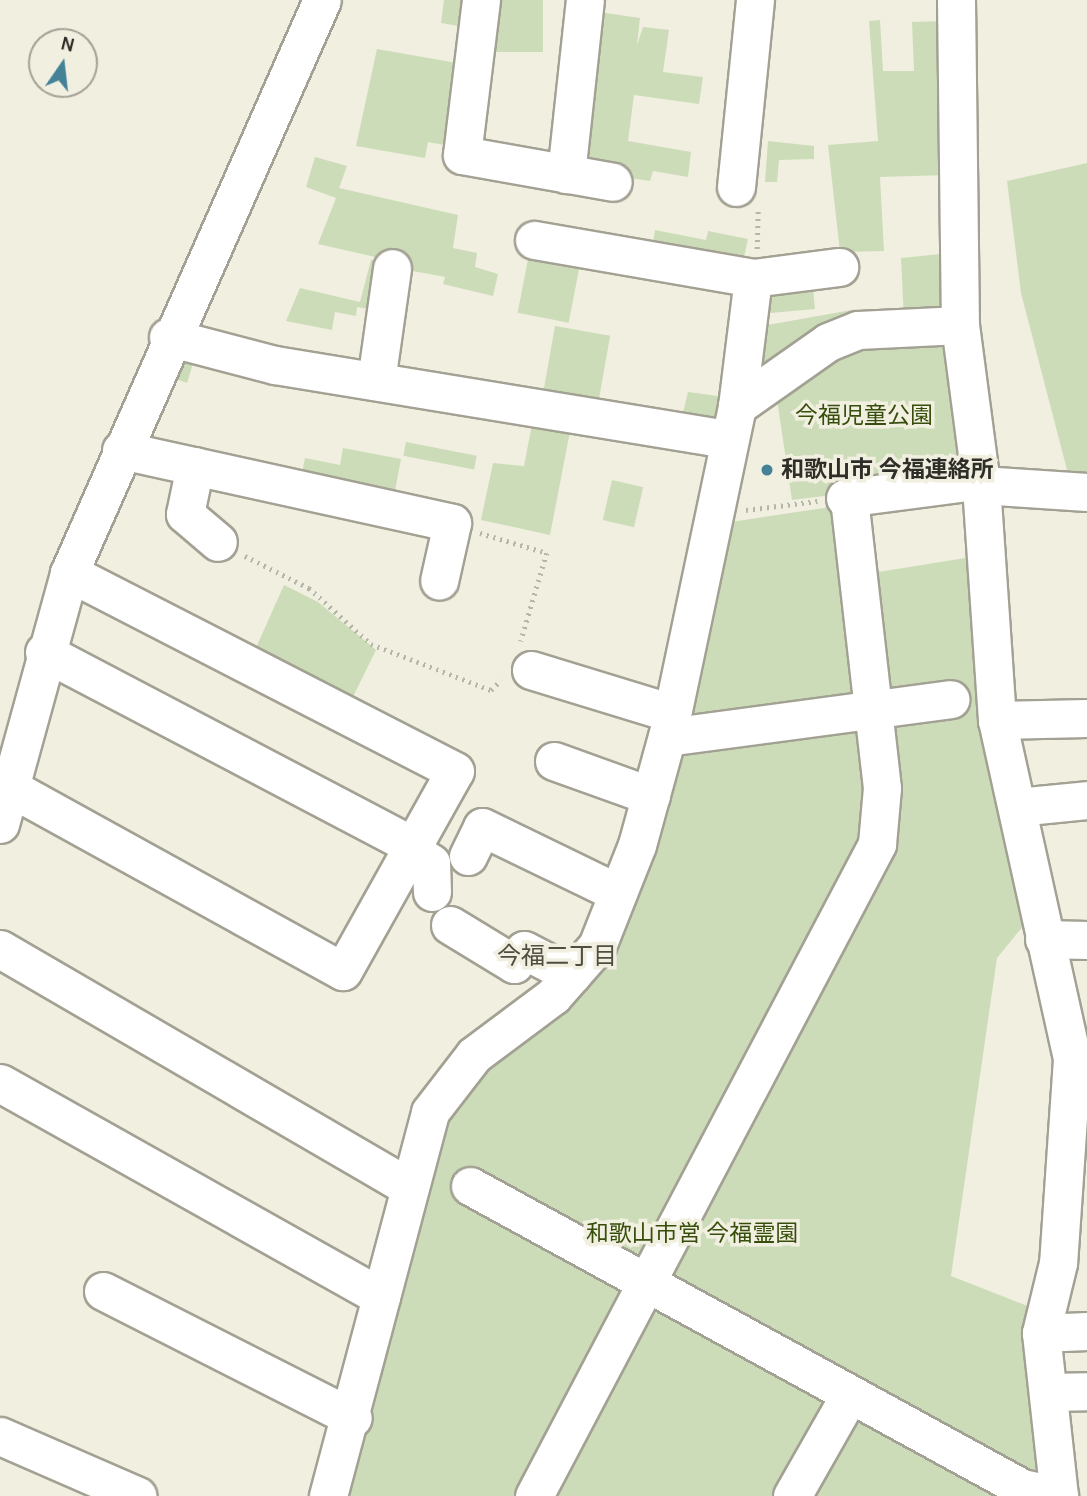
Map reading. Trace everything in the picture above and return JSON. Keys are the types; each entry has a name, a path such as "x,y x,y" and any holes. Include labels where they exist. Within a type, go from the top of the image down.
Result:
{"street":[{"path":"69,573 455,771 343,971 4,803 44,652 69,573 168,337 255,162 322,0"},
{"path":"481,0 462,155 612,182"},
{"path":"566,174 585,0"},
{"path":"736,187 755,0"},
{"path":"470,1186 1022,1488 1059,1496 1041,1333 1058,1263 1072,1059 998,720 981,482 960,325 956,0"},
{"path":"534,240 755,278 839,267"},
{"path":"376,381 392,268"},
{"path":"328,1496 353,1418 408,1186 438,1102 474,1055 572,975 597,946 618,893 651,796 670,725 710,514 731,422 755,278"},
{"path":"168,337 376,381 731,422 828,342 858,330 960,325"},
{"path":"121,450 452,523 439,581"},
{"path":"195,466 186,514 218,542"},
{"path":"534,1496 649,1284 877,844 882,788 847,498 981,482 1087,492"},
{"path":"44,652 412,848 431,863 432,892"},
{"path":"531,670 670,725 872,710 950,699"},
{"path":"998,720 1087,718"},
{"path":"554,761 651,796"},
{"path":"1017,807 1087,800"},
{"path":"468,856 482,827 618,893"},
{"path":"450,925 514,964 524,950 572,975"},
{"path":"1044,939 1087,940"},
{"path":"0,949 408,1186"},
{"path":"0,1083 381,1297"},
{"path":"103,1291 353,1418"},
{"path":"1041,1333 1087,1331"},
{"path":"1048,1392 1087,1391"},
{"path":"792,1496 850,1394"},
{"path":"0,1436 138,1496"}],"path":[{"path":"736,187 737,195 758,198 755,278"},
{"path":"710,514 847,498"}],"green space":[{"path":"444,0 474,0 471,28 441,23"},
{"path":"489,0 543,0 543,52 489,52"},
{"path":"592,11 640,18 637,45 643,27 669,30 663,72 703,77 699,104 634,95 628,141 691,152 688,177 653,171 650,181 572,169"},
{"path":"880,20 883,71 914,71 912,22 943,21 947,175 880,177 884,251 840,252 828,145 878,141 869,21"},
{"path":"377,49 457,63 455,147 428,142 425,158 356,146"},
{"path":"768,141 814,146 814,159 779,160 777,182 765,182"},
{"path":"315,157 347,166 339,188 458,215 453,248 477,253 475,267 498,274 493,296 443,284 445,277 402,269 402,263 318,244 336,198 306,187"},
{"path":"1087,163 1087,489 1072,489 1021,293 1007,181"},
{"path":"655,230 706,240 708,231 748,239 744,257 704,249 702,257 652,248"},
{"path":"530,249 581,259 569,323 518,313"},
{"path":"951,253 952,313 904,320 901,258"},
{"path":"371,260 380,261 374,310 357,307 356,316 335,312 332,330 286,321 300,288 360,302"},
{"path":"812,278 815,309 758,314 762,284"},
{"path":"857,309 858,324 765,376 753,370 756,327"},
{"path":"555,326 610,336 597,411 542,401"},
{"name":"今福児童公園","path":"953,338 970,478 792,500 776,393 835,342"},
{"path":"173,348 196,354 187,383 162,374"},
{"path":"688,392 725,397 720,416 704,426 681,421"},
{"path":"534,414 572,421 550,535 481,520 493,463 524,466"},
{"path":"406,442 477,456 474,469 403,456"},
{"path":"343,448 401,459 393,501 300,482 305,458 340,465"},
{"path":"612,480 643,487 634,527 603,520"},
{"name":"和歌山市営 今福霊園","path":"837,506 847,577 978,556 1024,925 997,958 951,1276 1038,1310 1042,1496 339,1496 433,1131 483,1066 580,985 718,524"},
{"path":"284,585 318,602 376,650 347,709 251,659"}],"place":[{"name":"和歌山市 今福連絡所","path":"767,470"}],"district":[{"name":"今福二丁目","path":"557,957"}]}
